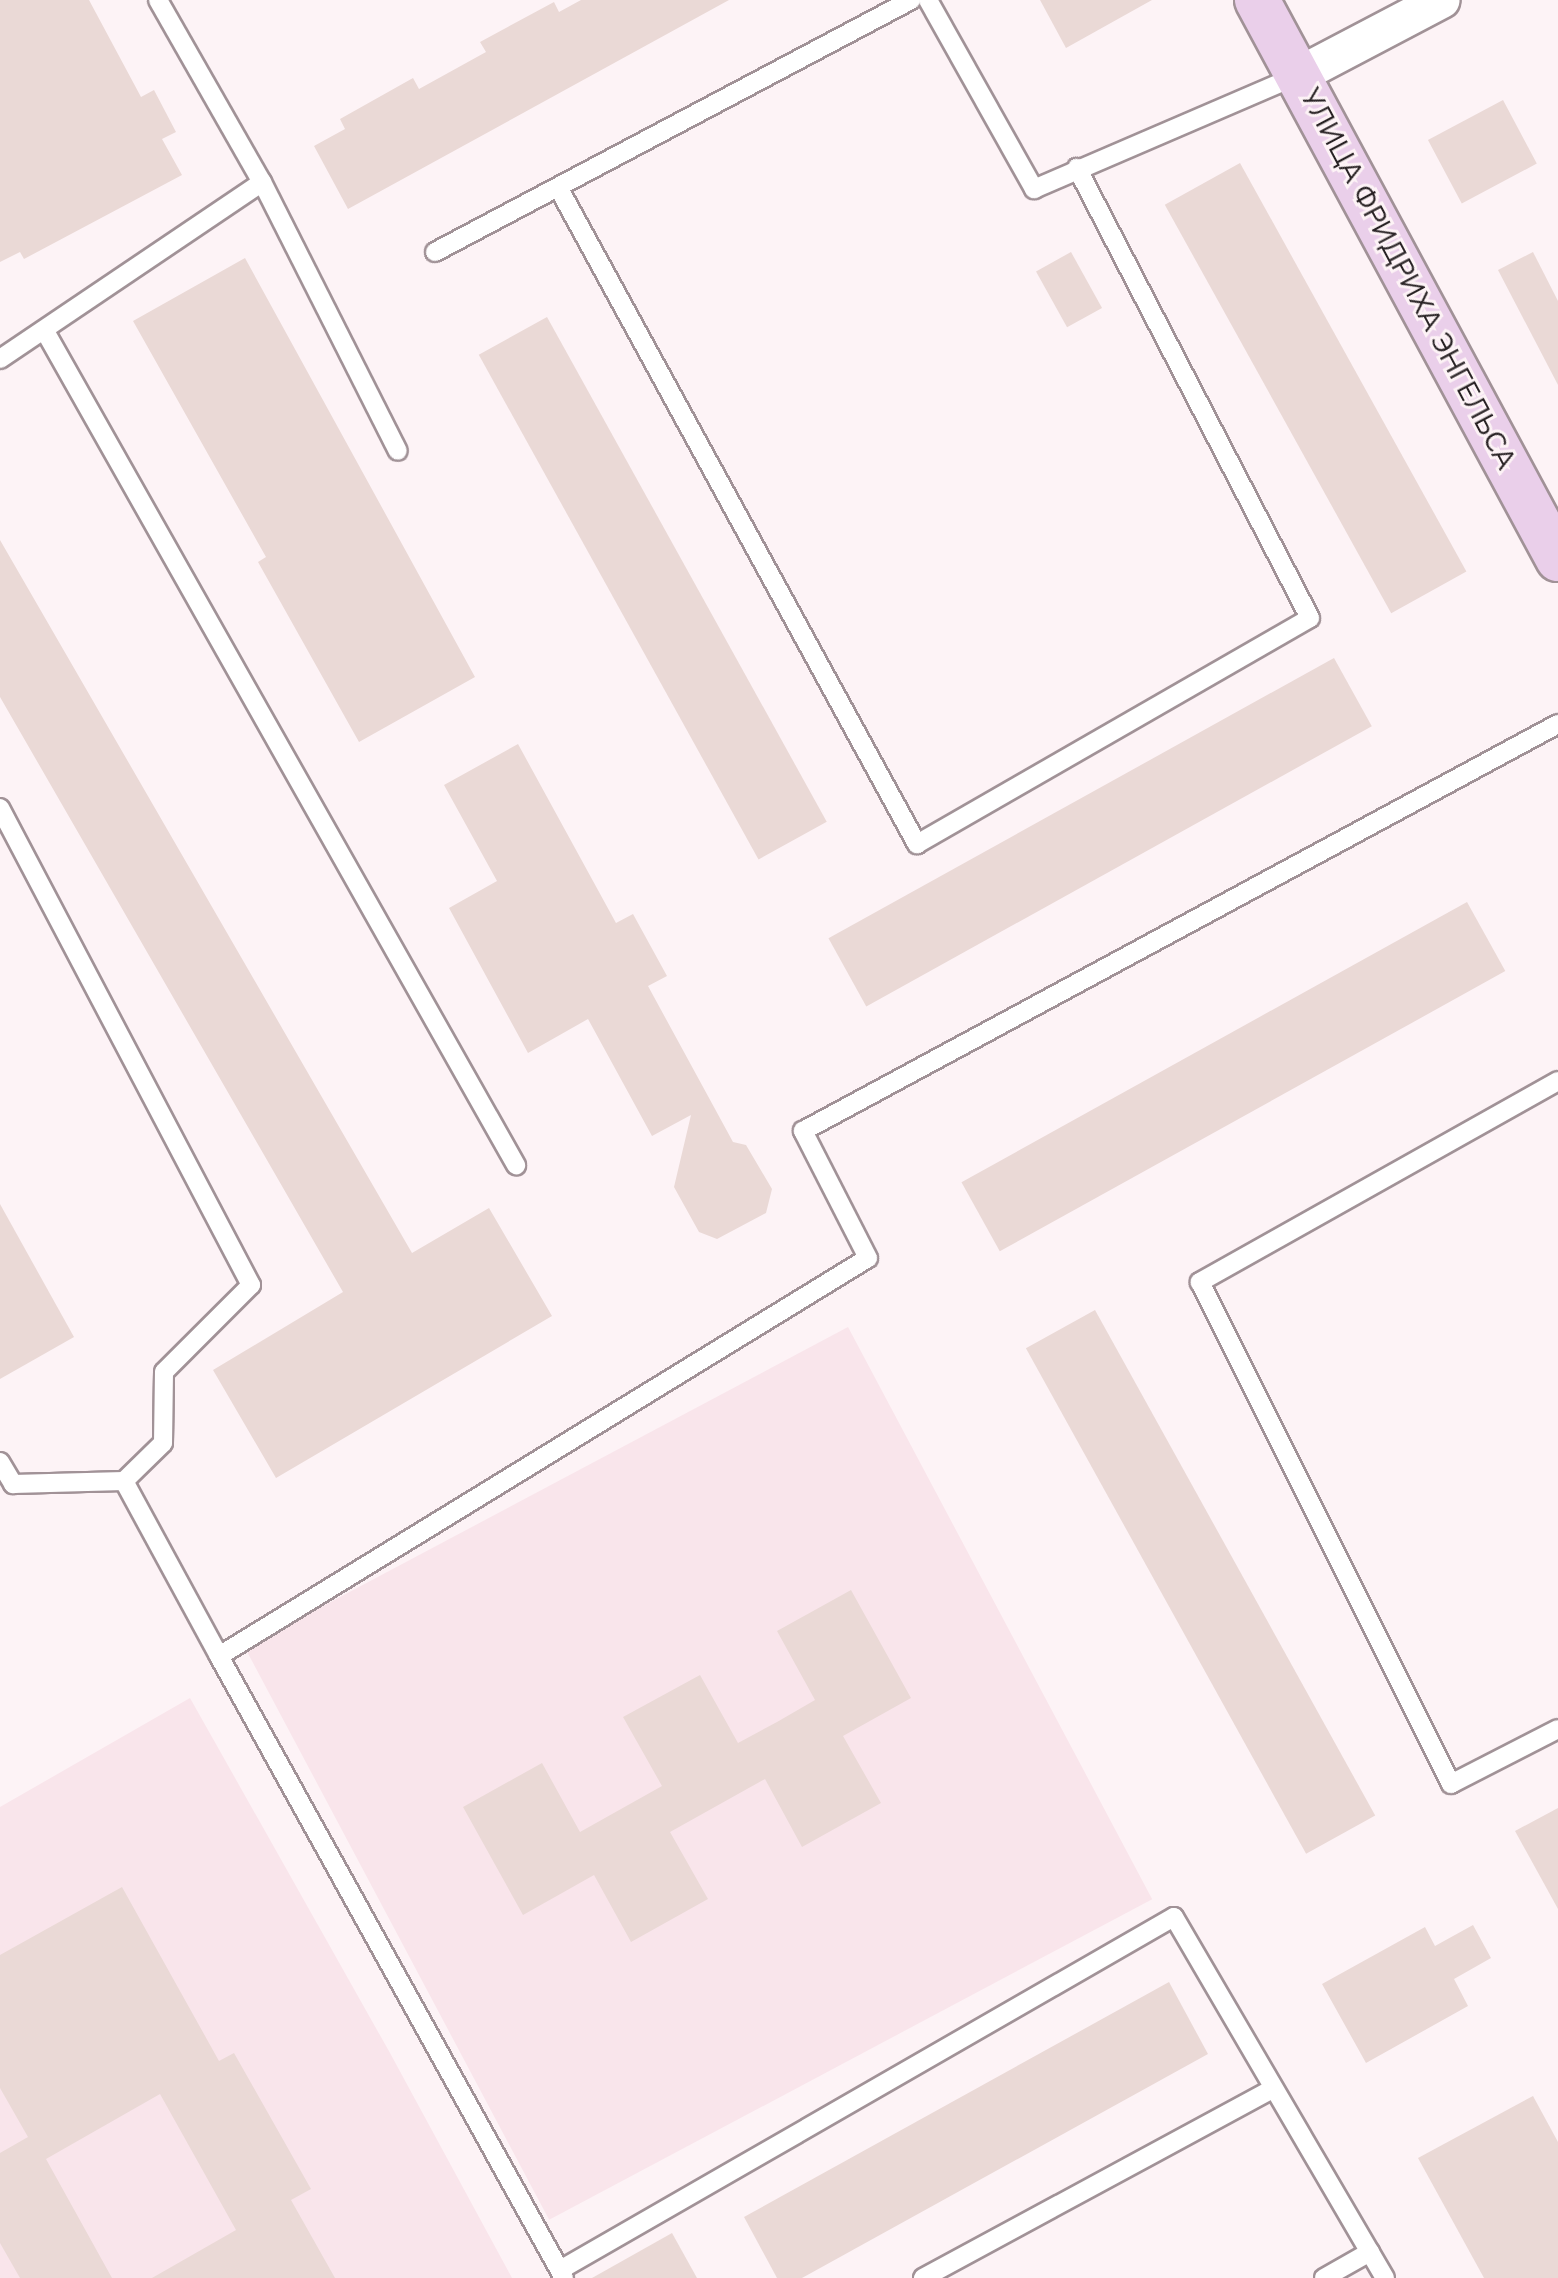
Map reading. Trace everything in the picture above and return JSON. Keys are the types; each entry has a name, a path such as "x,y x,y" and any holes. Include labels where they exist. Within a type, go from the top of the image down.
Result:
{"main road":[{"name":"УЛИЦА ФРИДРИХА ЭНГЕЛЬСА","path":"1257,0 1558,559"}],"street":[{"path":"1299,75 1442,0"}],"lane":[{"path":"158,0 262,182 398,451"},
{"path":"435,252 911,0"},
{"path":"928,0 1034,189 1299,75"},
{"path":"558,187 917,844 1310,618 1077,168"},
{"path":"0,359 46,333 262,182"},
{"path":"46,333 516,1165"},
{"path":"219,1656 868,1258 803,1131 1558,724"},
{"path":"0,808 251,1285 164,1372 163,1443 124,1481 13,1484 0,1462"},
{"path":"1558,1081 1200,1282 1451,1784 1558,1729"},
{"path":"124,1481 562,2274 1174,1917 1385,2278"},
{"path":"923,2278 1273,2089"},
{"path":"1324,2278 1370,2252"}],"shaded area":[{"path":"848,1327 1152,1899 549,2220 245,1648"},
{"path":"190,1698 390,2053 512,2278 0,2278 0,1807"}],"building":[{"path":"0,0 89,0 141,97 154,90 176,132 162,139 182,175 24,259 20,252 0,262"},
{"path":"581,0 729,0 348,209 314,146 345,129 340,119 413,78 419,89 486,52 480,42 554,2 559,12"},
{"path":"1040,0 1152,0 1066,48"},
{"path":"1503,100 1537,164 1462,203 1428,140"},
{"path":"1240,163 1466,571 1391,613 1165,205"},
{"path":"1071,252 1102,308 1067,327 1036,271"},
{"path":"1533,252 1558,301 1558,385 1498,270"},
{"path":"245,258 475,677 359,742 258,562 266,557 133,321"},
{"path":"547,317 827,822 759,859 479,355"},
{"path":"0,540 412,1253 489,1208 552,1316 276,1478 213,1370 343,1292 0,697"},
{"path":"1334,658 1372,726 866,1006 828,938"},
{"path":"518,744 616,923 633,914 667,976 648,986 733,1142 746,1145 772,1189 766,1213 717,1239 699,1232 674,1187 691,1115 652,1136 588,1019 528,1053 449,908 497,881 444,785"},
{"path":"1467,902 1505,971 1000,1251 961,1182"},
{"path":"0,1204 74,1337 0,1379"},
{"path":"1095,1310 1375,1816 1306,1854 1026,1348"},
{"path":"851,1590 911,1698 843,1736 881,1803 802,1847 765,1779 670,1832 708,1899 631,1942 594,1875 523,1915 463,1807 542,1763 580,1832 662,1786 623,1717 700,1675 738,1743 777,1722 815,1700 777,1631"},
{"path":"1558,1808 1558,1909 1515,1831"},
{"path":"122,1887 219,2061 234,2053 311,2189 291,2200 335,2278 152,2278 236,2230 160,2094 46,2159 112,2278 20,2278 0,2243 0,2153 28,2137 0,2088 0,1955"},
{"path":"1473,1925 1491,1958 1454,1979 1468,2006 1366,2063 1322,1984 1425,1927 1435,1946"},
{"path":"1169,1982 1208,2054 802,2278 777,2278 744,2217"},
{"path":"1533,2096 1558,2142 1558,2278 1484,2278 1418,2158"},
{"path":"672,2233 697,2278 592,2278"}]}
